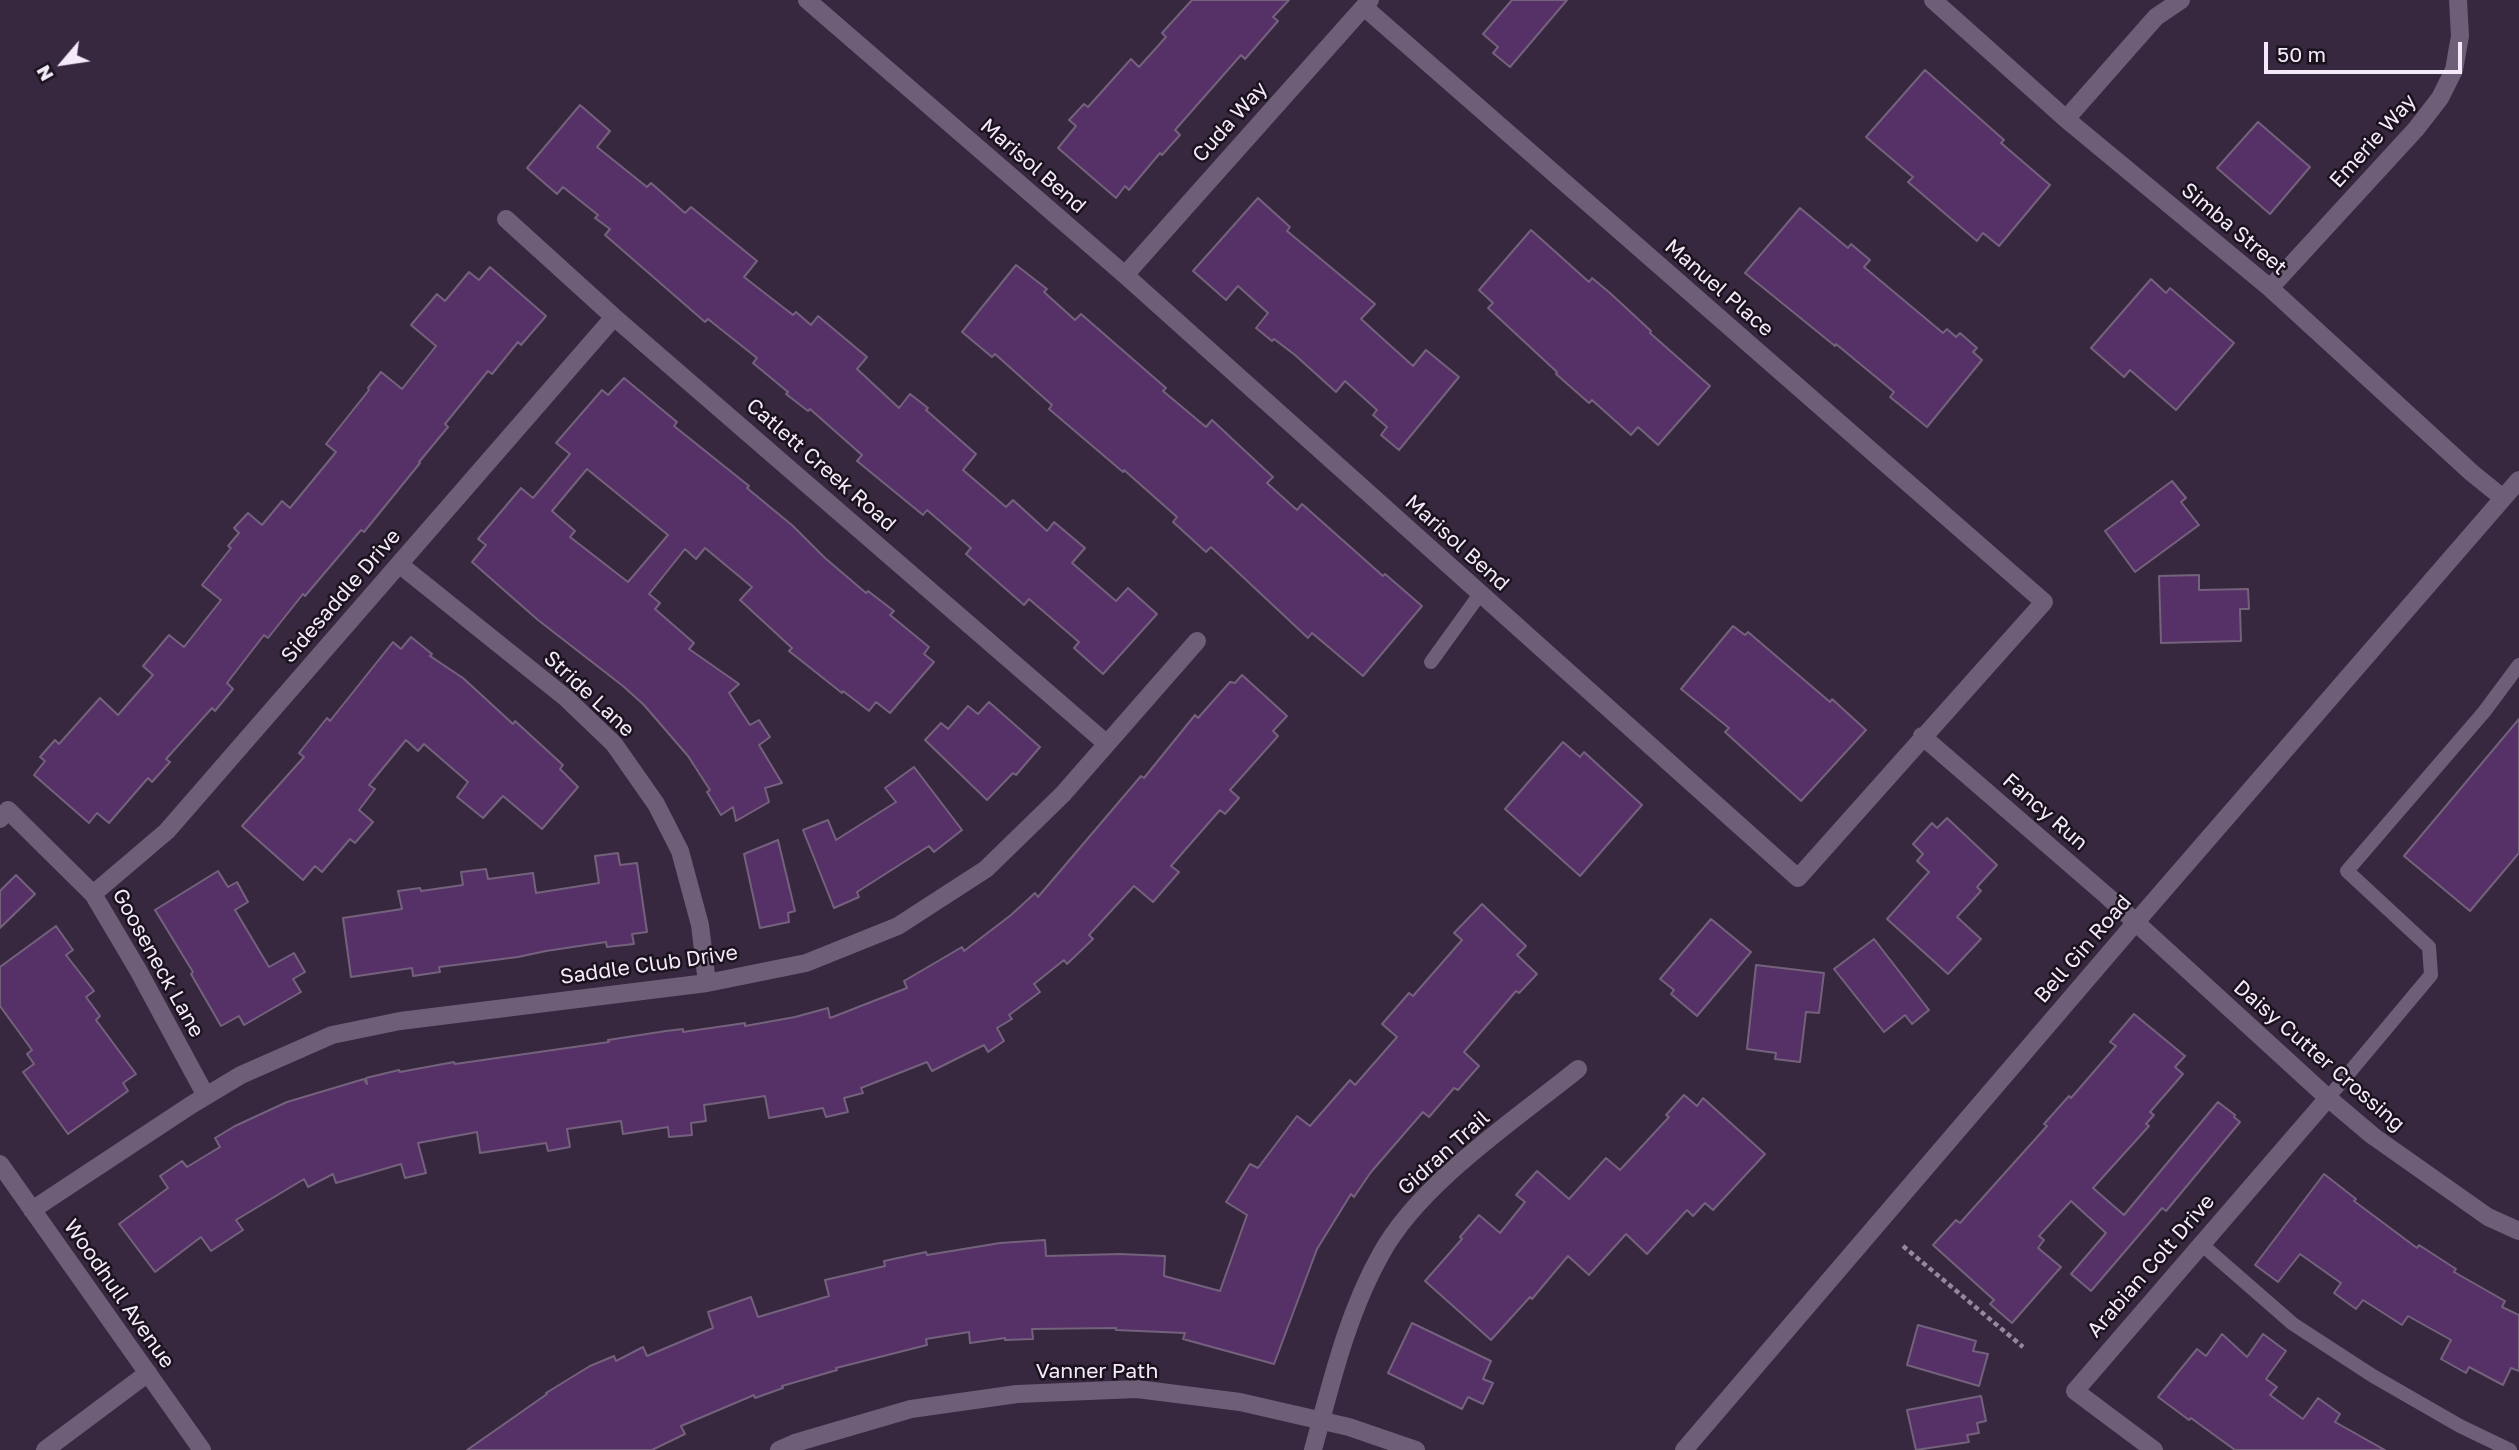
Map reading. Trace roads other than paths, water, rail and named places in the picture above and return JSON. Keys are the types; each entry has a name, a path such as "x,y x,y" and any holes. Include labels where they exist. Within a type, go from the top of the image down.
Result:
{"street":[{"name":"Simba Street","path":"1933,0 2066,119 2270,288 2472,473 2503,498"},
{"path":"2066,119 2156,17 2181,0"},
{"name":"Emerie Way","path":"2270,288 2441,99 2454,70 2460,36 2458,0"},
{"name":"Marisol Bend","path":"813,2 1125,275 1798,878 2044,602"},
{"name":"Cuda Way","path":"1125,275 1367,4"},
{"name":"Manuel Place","path":"1367,4 2044,602"},
{"name":"Catlett Creek Road","path":"506,219 614,317 1107,744"},
{"name":"Sidesaddle Drive","path":"93,894 167,831 614,317"},
{"name":"Bell Gin Road","path":"1684,1450 2519,480"},
{"name":"Stride Lane","path":"399,564 566,698 614,744 656,804 680,851 700,925 707,983"},
{"name":"Saddle Club Drive","path":"32,1210 205,1096 241,1075 331,1035 400,1021 707,983 806,963 898,926 986,869 1063,794 1197,641"},
{"name":"Fancy Run","path":"1922,736 2136,922"},
{"name":"Gooseneck Lane","path":"0,819 8,810 93,894 138,970 205,1096"},
{"name":"Daisy Cutter Crossing","path":"2136,922 2373,1136 2488,1217 2519,1231"},
{"name":"Gidran Trail","path":"1313,1450 1352,1314 1381,1252 1416,1205 1458,1166 1578,1069"},
{"name":"Arabian Colt Drive","path":"2154,1450 2075,1391 2200,1243 2328,1098"},
{"name":"Woodhull Avenue","path":"0,1164 202,1450"},
{"path":"45,1450 148,1373"},
{"name":"Vanner Path","path":"779,1450 911,1409 1017,1394 1137,1389 1240,1402 1349,1427 1416,1450"}],"lane":[{"path":"1431,662 1480,594"},
{"path":"2328,1098 2431,975 2429,947 2347,871 2484,712 2519,665"},
{"path":"2200,1243 2292,1324 2373,1376 2449,1420 2510,1450"}]}
